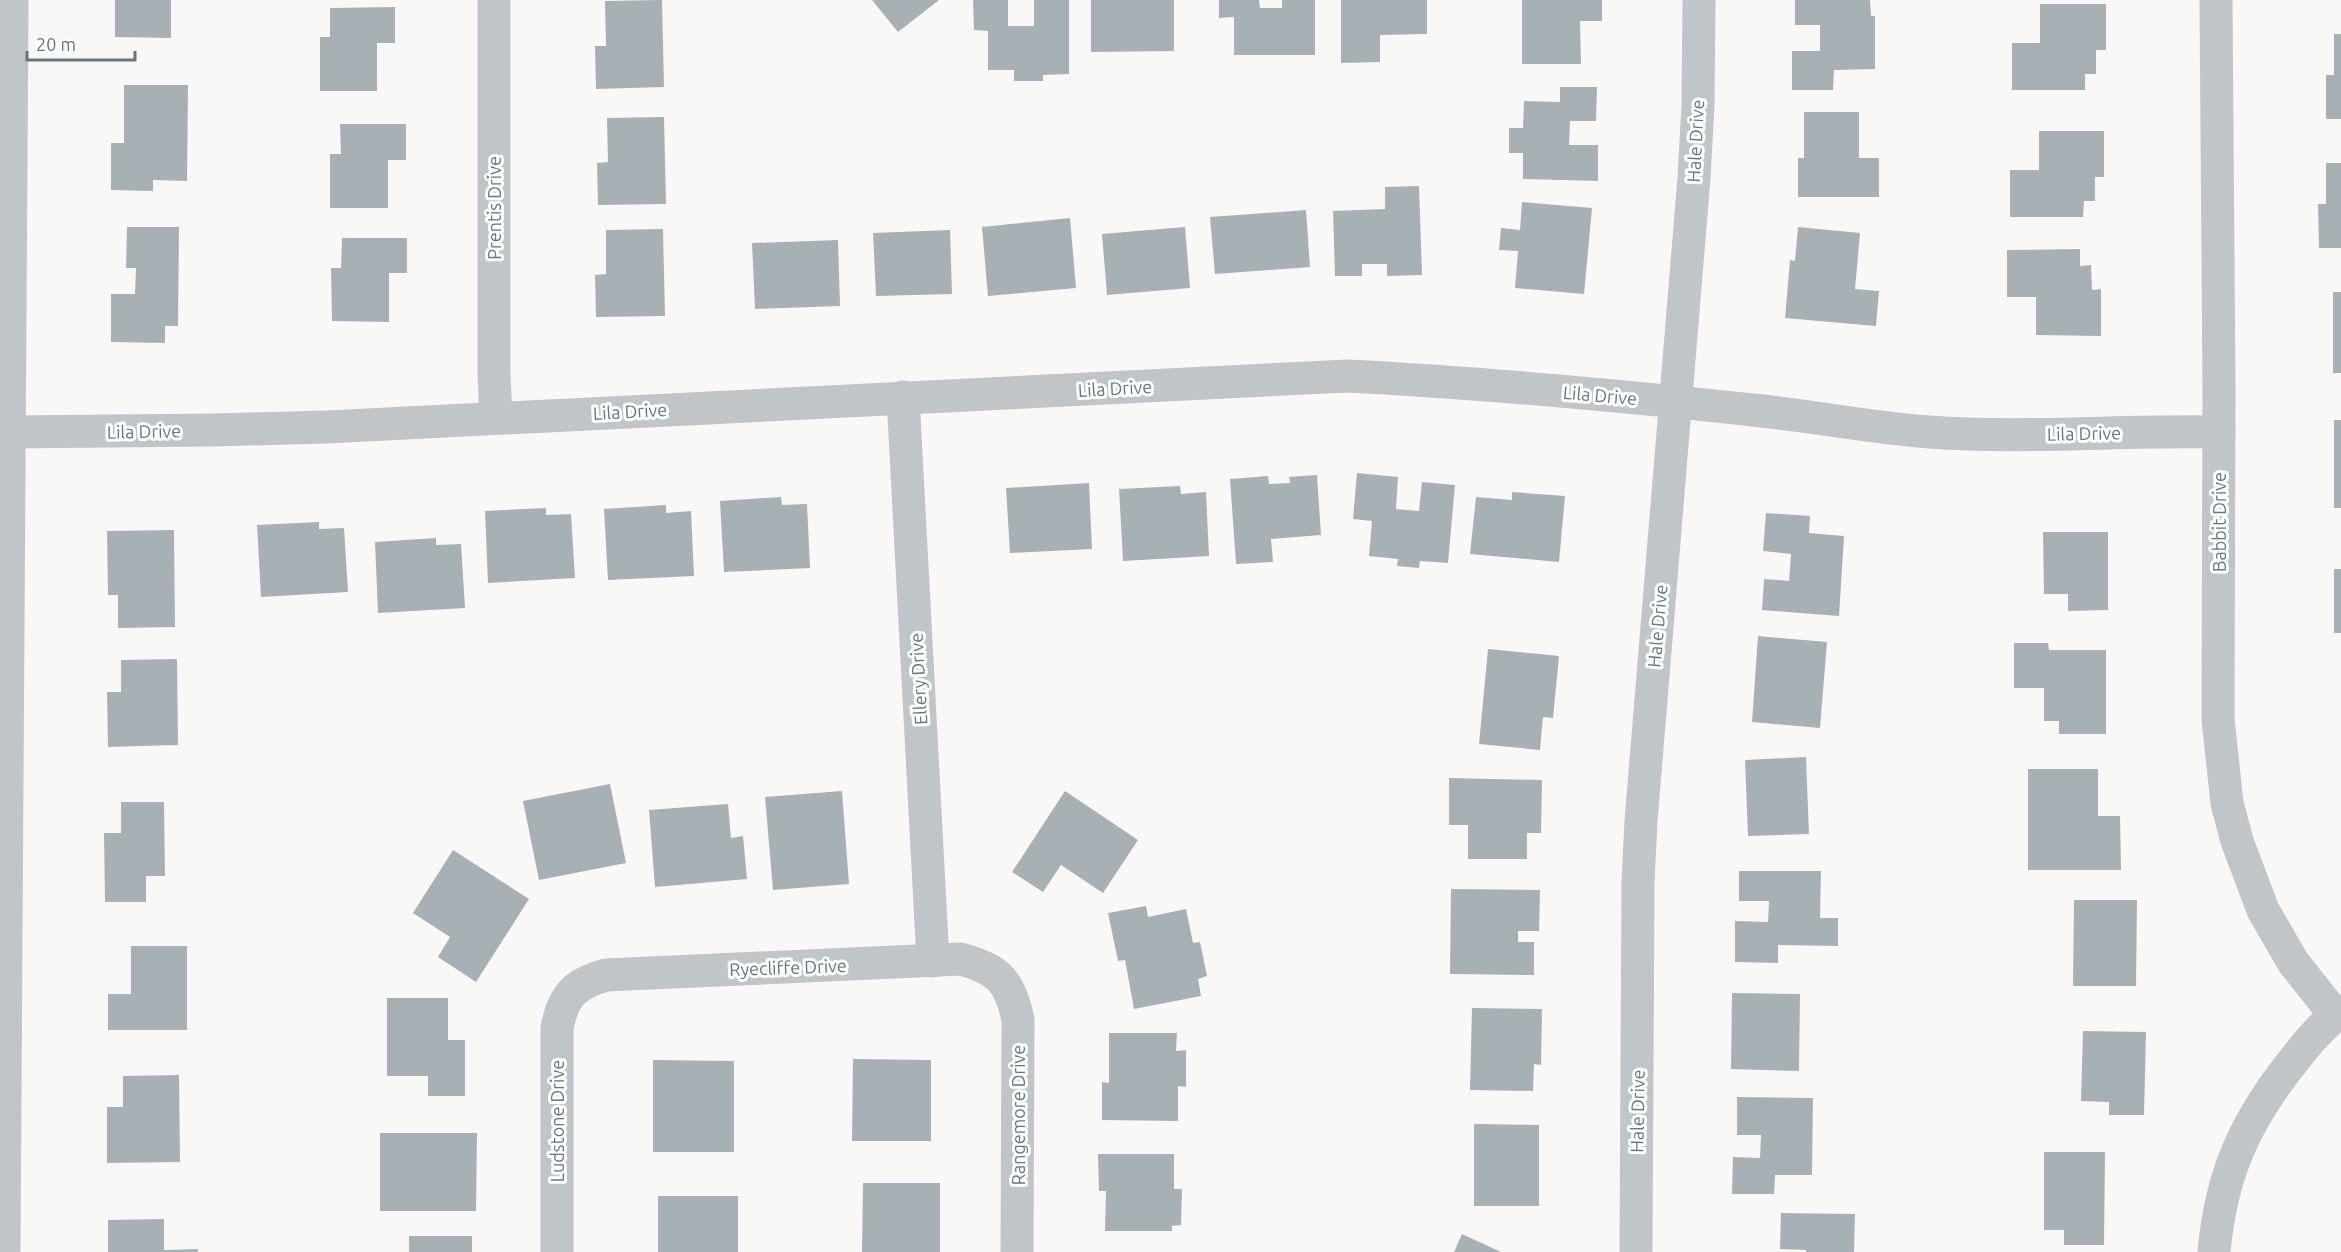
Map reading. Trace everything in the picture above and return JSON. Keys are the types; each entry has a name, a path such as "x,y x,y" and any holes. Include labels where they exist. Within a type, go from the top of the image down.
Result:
{"street":[{"path":"4,1252 12,0"},
{"name":"Prentis Drive","path":"494,0 496,417"},
{"name":"Hale Drive","path":"1636,1252 1638,882 1641,821 1698,105 1699,0"},
{"name":"Babbit Drive","path":"2216,0 2218,718 2227,802 2237,841 2262,910 2293,962 2338,1013"},
{"name":"Lila Drive","path":"9,432 213,430 1347,376 1413,379 1676,403 1928,432 1982,434 2219,432"},
{"name":"Ellery Drive","path":"903,397 933,961"},
{"name":"Ryecliffe Drive","path":"572,993 586,981 606,975 961,959 984,966 1004,981"},
{"name":"Rangemore Drive","path":"1004,981 1014,999 1018,1020 1017,1252"},
{"name":"Ludstone Drive","path":"557,1252 557,1028 561,1009 572,993"},
{"path":"2214,1252 2224,1194 2232,1162 2242,1137 2281,1076 2305,1046 2338,1013"}],"building":[{"path":"115,0 171,0 171,38 115,37"},
{"path":"662,0 664,87 596,89 595,46 606,46 605,1"},
{"path":"872,0 939,0 898,32"},
{"path":"973,0 1008,0 1008,26 1034,26 1034,0 1069,0 1069,74 1043,75 1043,81 1014,81 1014,70 988,70 988,31 974,30"},
{"path":"1091,0 1174,0 1174,51 1091,52"},
{"path":"1219,0 1259,0 1260,8 1282,8 1282,0 1315,0 1315,55 1234,55 1234,17 1219,18"},
{"path":"1341,0 1427,0 1427,34 1380,35 1380,62 1341,63"},
{"path":"1522,0 1602,0 1602,21 1580,21 1581,64 1522,64"},
{"path":"1795,0 1870,0 1871,16 1875,16 1875,69 1834,70 1833,90 1792,90 1792,51 1820,51 1820,25 1795,25"},
{"path":"2040,4 2106,4 2106,50 2096,50 2096,74 2085,74 2085,90 2012,90 2012,43 2040,43"},
{"path":"395,7 395,43 377,43 377,91 320,91 320,37 330,37 330,8"},
{"path":"2334,34 2341,34 2341,119 2326,119 2326,75 2334,75"},
{"path":"124,85 188,85 187,181 153,180 153,191 111,190 111,143 124,143"},
{"path":"1560,87 1597,87 1596,121 1570,121 1569,145 1598,145 1598,181 1523,179 1523,153 1509,153 1509,128 1523,128 1524,101 1560,102"},
{"path":"1804,112 1859,112 1859,158 1879,158 1879,197 1798,197 1798,158 1804,158"},
{"path":"664,117 666,204 598,205 597,163 608,162 607,118"},
{"path":"340,124 406,124 406,160 388,160 388,208 330,208 330,154 341,154"},
{"path":"2039,131 2104,131 2104,177 2095,177 2095,201 2084,201 2083,217 2010,217 2010,170 2039,170"},
{"path":"2326,163 2341,163 2341,248 2319,248 2318,204 2326,204"},
{"path":"1419,186 1422,275 1387,276 1387,264 1362,264 1362,276 1335,276 1333,211 1385,209 1385,187"},
{"path":"1522,202 1592,208 1584,294 1515,288 1518,251 1499,250 1501,228 1520,230"},
{"path":"1306,210 1310,267 1215,274 1210,217"},
{"path":"1070,218 1076,288 988,296 982,227"},
{"path":"127,227 179,227 178,326 165,326 165,343 111,342 111,294 135,294 136,268 126,268"},
{"path":"1185,227 1190,288 1107,295 1102,234"},
{"path":"1798,227 1860,233 1855,289 1879,291 1876,326 1785,318 1790,260 1795,261"},
{"path":"663,229 665,316 596,317 595,275 606,274 606,230"},
{"path":"950,230 952,294 876,296 873,233"},
{"path":"342,238 407,238 407,273 389,273 389,322 332,321 331,268 341,268"},
{"path":"838,240 840,306 755,309 752,243"},
{"path":"2080,249 2080,266 2091,265 2092,290 2101,289 2101,336 2036,335 2036,297 2007,297 2007,250"},
{"path":"2333,292 2341,292 2341,373 2333,373"},
{"path":"2334,420 2341,420 2341,508 2334,508"},
{"path":"1357,473 1398,477 1396,509 1419,511 1422,482 1455,485 1448,563 1420,561 1419,568 1397,566 1398,559 1369,556 1372,521 1353,519"},
{"path":"1317,475 1321,535 1271,539 1273,562 1236,564 1230,479 1268,476 1269,484 1290,483 1289,477"},
{"path":"1089,483 1092,549 1010,553 1006,488"},
{"path":"1180,486 1181,494 1206,492 1209,556 1123,561 1119,489"},
{"path":"1512,492 1565,496 1559,562 1470,554 1476,497 1512,500"},
{"path":"781,497 782,505 807,504 810,568 724,572 720,501"},
{"path":"666,505 666,513 691,511 694,576 608,580 604,509"},
{"path":"546,508 546,515 571,514 575,578 488,583 485,511"},
{"path":"1766,513 1810,516 1809,533 1844,536 1839,616 1762,610 1764,579 1789,581 1791,554 1763,551"},
{"path":"319,522 319,529 344,528 348,592 261,597 257,525"},
{"path":"174,530 175,627 118,628 118,595 108,595 107,531"},
{"path":"2043,532 2108,532 2108,610 2068,611 2068,594 2044,594"},
{"path":"436,538 436,545 461,544 465,608 378,613 375,542"},
{"path":"2334,569 2341,569 2341,633 2334,633"},
{"path":"1758,636 1827,642 1820,728 1752,722"},
{"path":"2014,643 2048,643 2049,650 2106,650 2106,734 2059,734 2059,721 2044,721 2044,688 2014,688"},
{"path":"1488,649 1559,656 1553,718 1543,717 1540,750 1479,744"},
{"path":"177,659 178,745 108,747 107,692 121,692 121,660"},
{"path":"1806,757 1809,834 1748,836 1745,760"},
{"path":"2028,769 2098,769 2098,816 2120,816 2121,870 2028,870"},
{"path":"1449,778 1542,780 1541,833 1527,833 1527,859 1468,859 1468,825 1449,825"},
{"path":"610,784 626,863 539,880 523,801"},
{"path":"842,791 849,884 773,890 765,797"},
{"path":"1065,791 1138,840 1103,893 1061,865 1043,892 1012,872"},
{"path":"121,802 164,802 165,876 146,876 146,902 105,902 104,833 121,833"},
{"path":"728,804 731,838 743,836 747,879 655,887 649,810"},
{"path":"453,850 529,899 476,982 438,957 450,937 413,913"},
{"path":"1739,871 1821,871 1820,918 1838,918 1838,946 1778,945 1778,963 1735,962 1735,921 1768,922 1769,901 1739,901"},
{"path":"1451,889 1540,890 1539,931 1518,931 1518,942 1534,942 1534,975 1450,974"},
{"path":"2074,900 2137,900 2136,986 2073,986"},
{"path":"1146,906 1148,917 1186,909 1193,943 1200,942 1207,976 1198,979 1201,996 1134,1009 1125,960 1118,961 1108,913"},
{"path":"131,946 187,946 187,1030 108,1030 108,994 131,994"},
{"path":"1732,993 1800,994 1799,1071 1731,1069"},
{"path":"387,998 448,998 448,1040 465,1040 465,1096 428,1096 428,1076 387,1076"},
{"path":"1472,1008 1542,1009 1541,1065 1534,1064 1533,1091 1470,1090"},
{"path":"2083,1031 2146,1032 2144,1115 2109,1115 2109,1102 2081,1101"},
{"path":"1109,1033 1177,1033 1176,1051 1186,1050 1186,1087 1178,1086 1178,1121 1102,1120 1102,1082 1109,1083"},
{"path":"853,1059 931,1060 931,1141 852,1141"},
{"path":"653,1060 734,1061 734,1152 653,1152"},
{"path":"179,1075 180,1162 107,1163 107,1107 123,1107 123,1076"},
{"path":"1737,1097 1813,1098 1812,1175 1775,1175 1774,1194 1732,1194 1733,1157 1760,1158 1761,1135 1737,1135"},
{"path":"1474,1124 1539,1125 1539,1206 1474,1206"},
{"path":"380,1133 477,1133 476,1211 380,1211"},
{"path":"2044,1152 2105,1152 2104,1245 2064,1245 2064,1230 2044,1230"},
{"path":"1098,1154 1174,1154 1174,1189 1182,1189 1181,1225 1172,1226 1172,1231 1105,1231 1106,1191 1099,1191"},
{"path":"863,1183 940,1183 940,1252 862,1252"},
{"path":"658,1196 738,1196 738,1252 658,1252"},
{"path":"1781,1213 1855,1214 1854,1252 1806,1252 1806,1250 1780,1249"},
{"path":"164,1219 164,1250 198,1249 198,1252 108,1252 108,1220"},
{"path":"1462,1234 1501,1252 1454,1252"},
{"path":"409,1236 472,1236 472,1252 409,1252"}]}
